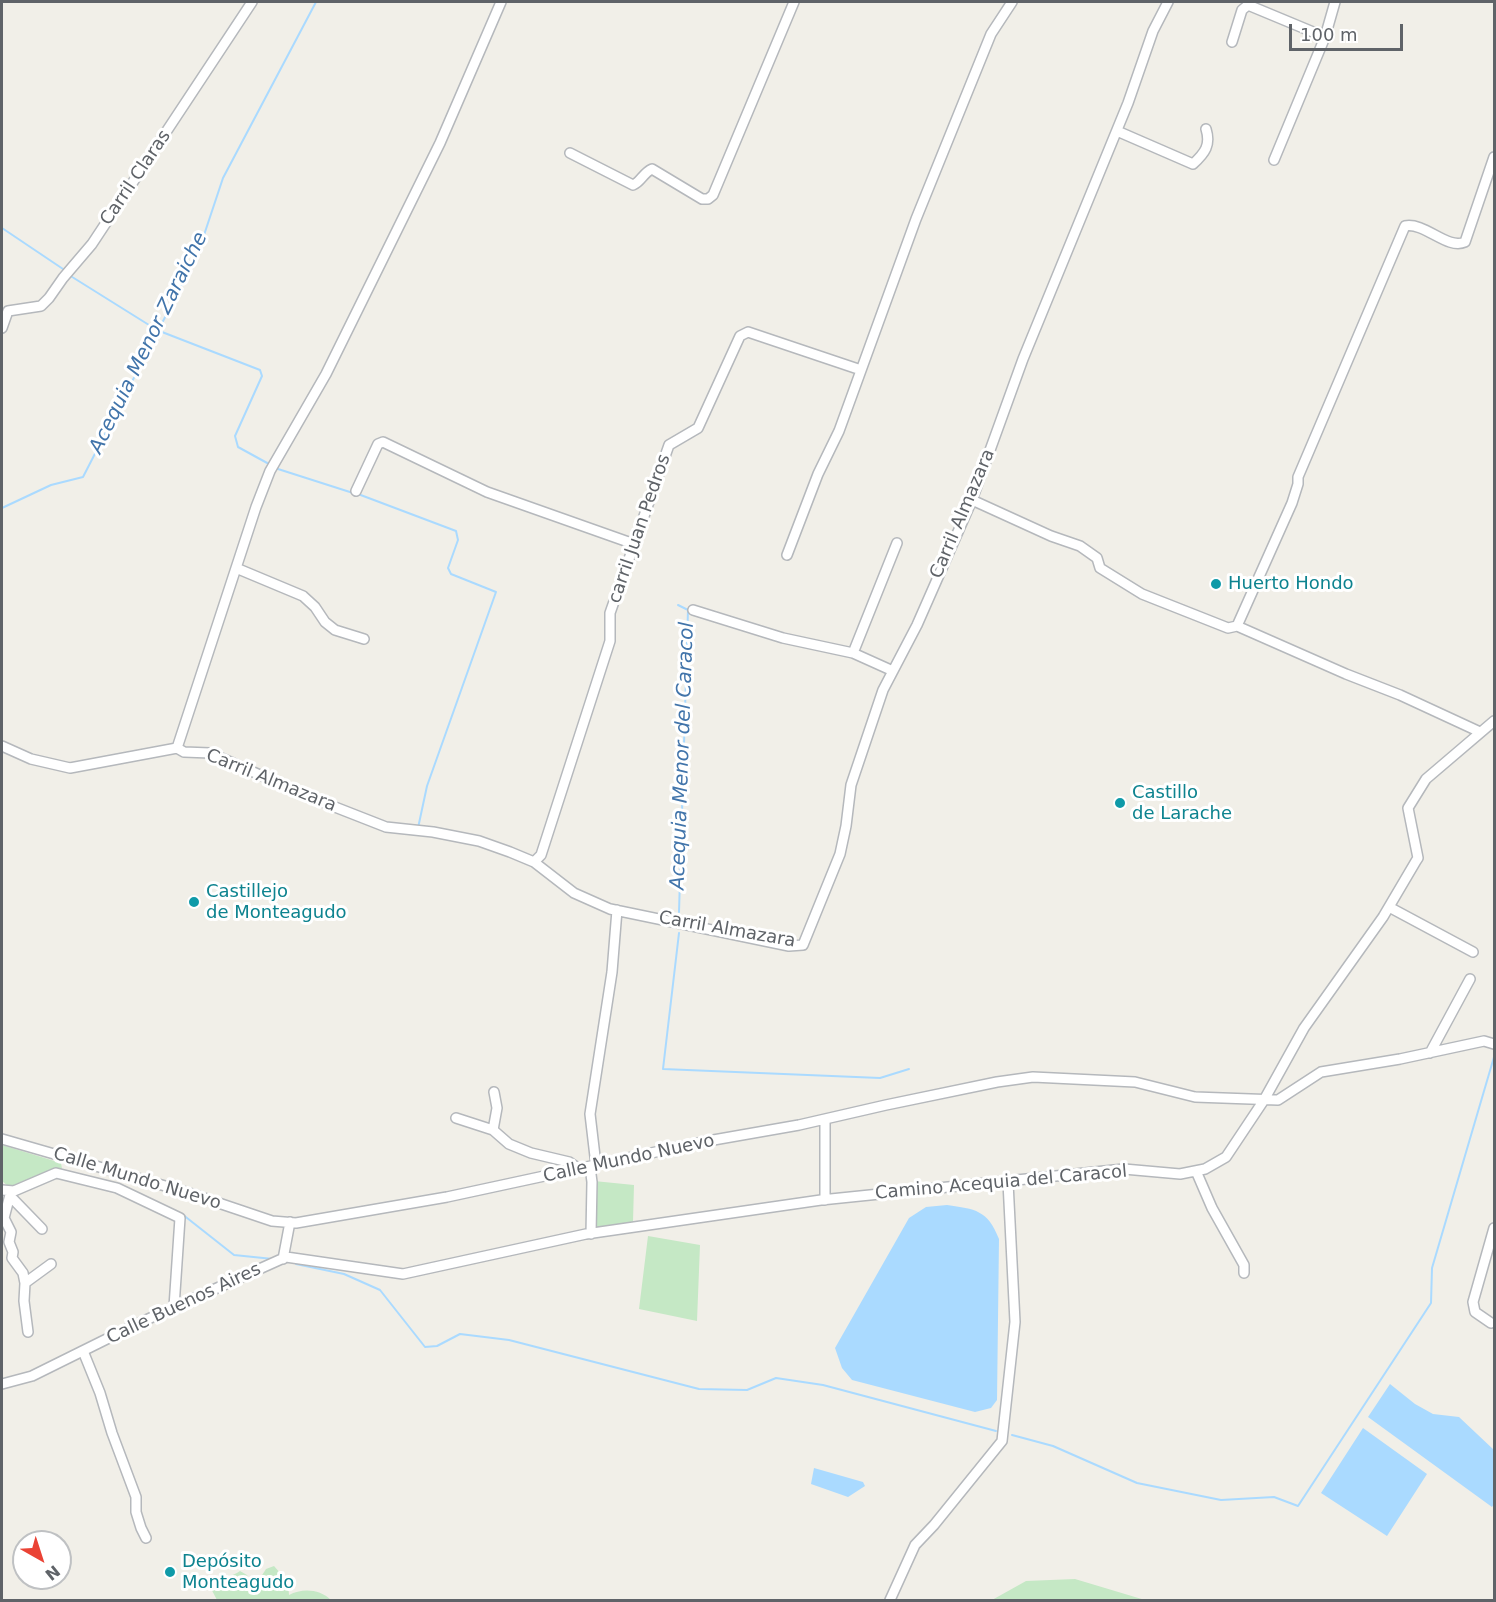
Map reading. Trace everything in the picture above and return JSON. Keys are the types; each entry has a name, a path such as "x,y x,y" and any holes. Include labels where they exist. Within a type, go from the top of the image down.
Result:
{"street":[{"name":"Carril Claras","path":"2,328 8,311 41,306 50,298 63,278 92,244 252,2"},
{"path":"177,748 256,507 270,471 326,374 440,143 501,2"},
{"path":"570,153 633,185 638,183 645,172 652,169 702,199 708,199 713,195 794,2"},
{"path":"787,555 818,474 839,431 916,219 986,45 1012,2"},
{"name":"Carril Almazara","path":"2,746 31,759 70,768 177,748 184,752 210,753 317,800 386,827 433,832 479,841 534,862 574,892 617,910 789,946 803,945 840,854 846,826 850,784 883,690 917,625 972,500 1023,360 1116,131 1153,31 1168,2"},
{"path":"1274,160 1325,37 1335,2"},
{"path":"1232,42 1242,10 1248,5 1325,37"},
{"path":"1116,131 1193,164 1205,153 1208,137 1206,129"},
{"path":"1237,626 1292,502 1298,477 1406,226 1415,225 1452,242 1461,244 1465,242 1494,157"},
{"name":"carril Juan Pedros","path":"534,862 541,855 610,641 610,613 669,445 698,428 741,336 748,332 861,370"},
{"path":"356,491 378,444 383,442 487,492 634,544"},
{"path":"972,500 1051,536 1080,546 1096,558 1100,568 1142,594 1228,628 1237,626 1400,695 1480,732"},
{"path":"854,653 897,543"},
{"path":"236,568 303,596 315,607 325,622 336,630 364,639"},
{"path":"693,610 783,638 854,653 893,671"},
{"name":"Camino Acequia del Caracol","path":"285,1258 403,1274 591,1234 825,1200 1124,1169 1180,1174 1205,1169 1227,1157 1264,1100 1304,1028 1389,907 1418,858 1408,808 1426,778 1494,721"},
{"path":"1389,907 1473,952"},
{"path":"591,1234 593,1166 590,1114 612,972 617,910"},
{"path":"1430,1053 1470,979"},
{"path":"1264,1100 1278,1100 1322,1072 1484,1041 1494,1044"},
{"name":"Calle Mundo Nuevo","path":"2,1139 186,1192 272,1221 290,1222 447,1197 702,1142 825,1119 886,1104 1034,1077 1135,1082 1195,1097 1264,1100"},
{"path":"494,1092 497,1108 494,1130"},
{"path":"456,1118 494,1130 509,1144 531,1153 569,1162 579,1169"},
{"path":"825,1119 825,1200"},
{"path":"1196,1171 1212,1208 1244,1265 1244,1273"},
{"name":"Calle Mundo Nuevo","path":"7,1192 56,1173 117,1188 180,1218 174,1307"},
{"path":"890,1600 915,1545 1002,1441 1015,1322 1008,1182"},
{"path":"7,1192 42,1229"},
{"path":"7,1192 4,1218 11,1232 9,1242 14,1252 12,1258 23,1273 26,1283 24,1301 28,1332"},
{"path":"285,1258 290,1222"},
{"path":"1491,1323 1475,1312 1473,1302 1494,1228"},
{"name":"Calle Buenos Aires","path":"2,1384 32,1376 174,1307 285,1258"},
{"path":"26,1283 51,1264"},
{"path":"83,1351 136,1497 136,1512 146,1538"}],"green space":[{"path":"2,1145 61,1163 62,1169 45,1172 9,1187 2,1181"},
{"path":"594,1181 634,1185 633,1222 593,1230"},
{"path":"648,1236 700,1245 697,1321 639,1309"},
{"path":"274,1566 288,1582 289,1595 300,1591 311,1591 327,1596 331,1600 217,1600 207,1581 230,1576 240,1571 247,1575 251,1582 257,1583 266,1569"},
{"path":"1075,1579 1145,1600 992,1600 1026,1581"}],"water":[{"path":"947,1205 979,1213 990,1222 999,1239 997,1400 991,1408 975,1412 852,1380 842,1368 835,1348 909,1218 926,1207"},
{"path":"1390,1384 1415,1404 1433,1414 1459,1417 1494,1450 1494,1504 1492,1507 1368,1417"},
{"path":"1363,1428 1427,1474 1387,1536 1321,1493"},
{"path":"814,1468 863,1482 865,1486 848,1497 811,1484"}],"waterway":[{"name":"Acequia Menor Zaraiche","path":"2,508 51,485 83,477 198,253 223,178 316,2"},
{"path":"2,228 63,269"},
{"path":"69,275 157,330"},
{"path":"162,332 260,370 262,376 235,436 238,447 269,464"},
{"path":"278,469 353,493"},
{"path":"358,494 456,531 458,540 448,568 451,574 496,592 427,786 418,828"},
{"name":"Acequia Menor del Caracol","path":"678,605 688,610 679,912"},
{"name":"Acequia Menor del Caracol","path":"679,933 663,1069 880,1078 909,1069"},
{"path":"1012,1435 1053,1446 1137,1483 1221,1500 1274,1497 1298,1506 1431,1303 1432,1268 1494,1057"},
{"path":"182,1214 234,1255 273,1259"},
{"path":"296,1264 344,1274 380,1290 425,1347 437,1346 460,1334 509,1340 699,1389 747,1390 776,1378 823,1385 996,1431"}],"place":[{"name":"Huerto Hondo","path":"1216,584"},
{"name":"Castillo de Larache","path":"1120,803"},
{"name":"Castillejo de Monteagudo","path":"194,902"},
{"name":"Depósito Monteagudo","path":"170,1572"}]}
